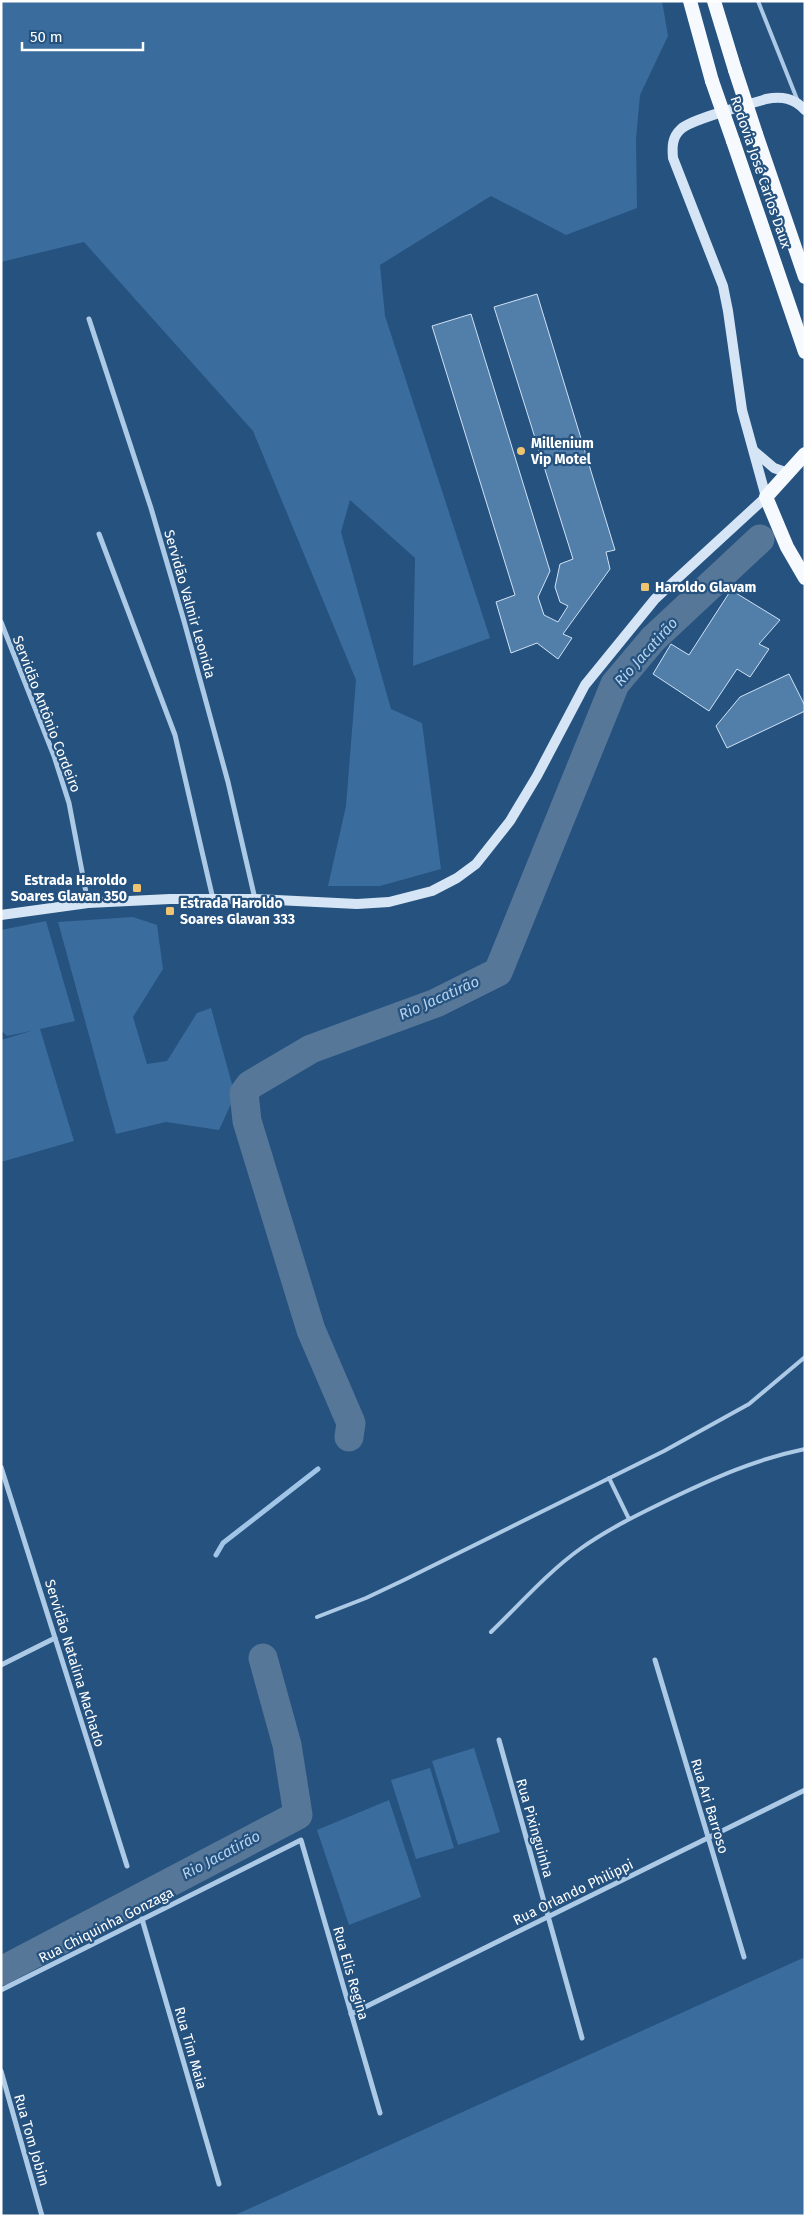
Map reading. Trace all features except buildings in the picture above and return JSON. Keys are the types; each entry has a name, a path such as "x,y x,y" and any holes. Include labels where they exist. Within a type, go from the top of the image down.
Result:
{"highway":[{"name":"Rodovia José Carlos Daux","path":"690,1 712,81 805,352"},
{"name":"Rodovia José Carlos Daux","path":"714,1 756,134 805,277"},
{"path":"805,454 766,497 787,548 805,578"}],"main road":[{"path":"1,915 88,903 213,899 358,904 389,902 432,891 457,878 476,864 492,846 526,795 584,685 655,600 766,497 752,449 740,395 723,286 673,158 672,148 675,137 689,124 772,98 788,98 802,107"},
{"path":"752,449 768,464 788,474"}],"street":[{"name":"Servidão Valmir Leonida","path":"89,319 151,508 184,621 228,782 256,899"},
{"path":"99,534 175,735 213,899"},
{"name":"Servidão Antônio Cordeiro","path":"1,622 54,756 70,803 88,903"},
{"name":"Servidão Natalina Machado","path":"1,1467 127,1866"},
{"path":"1,1665 55,1638"},
{"name":"Rua Ari Barroso","path":"655,1660 744,1957"},
{"name":"Rua Pixinguinha","path":"499,1740 582,2038"},
{"name":"Rua Orlando Philippi","path":"351,2014 805,1790"},
{"name":"Rua Chiquinha Gonzaga","path":"1,1990 301,1840"},
{"name":"Rua Elis Regina","path":"301,1840 380,2113"},
{"name":"Rua Tim Maia","path":"142,1919 219,2184"},
{"name":"Rua Tom Jobim","path":"1,2071 42,2216"}],"lane":[{"path":"758,1 802,107"},
{"path":"317,1617 366,1598 404,1580 664,1451 749,1404 805,1357"},
{"path":"491,1632 537,1587 580,1550 629,1519 727,1472 770,1456 805,1449"},
{"path":"609,1478 629,1519"}],"shaded area":[{"path":"1,1 662,1 668,36 640,95 636,139 637,208 566,235 491,196 380,265 385,316 490,638 413,666 415,558 350,500 341,532 391,709 422,723 441,869 380,886 328,886 346,806 356,680 253,431 84,242 1,262"},
{"path":"133,917 157,925 163,969 133,1017 147,1064 167,1061 197,1013 211,1008 235,1095 219,1130 166,1122 116,1134 58,922"},
{"path":"46,921 75,1021 40,1029 74,1141 1,1162 1,1040 31,1031 7,1036 1,1030 1,930"},
{"path":"474,1748 500,1832 458,1845 432,1761"},
{"path":"430,1768 454,1848 416,1859 391,1780"},
{"path":"389,1800 421,1897 349,1925 317,1830"},
{"path":"805,1957 805,2216 233,2216"}],"waterway":[{"name":"Rio Jacatirão","path":"349,1437 351,1423 311,1330 247,1121 244,1093 250,1085 311,1049 436,1003 498,972 615,684 653,639 760,539"},
{"path":"216,1555 223,1543 318,1469"},
{"name":"Rio Jacatirão","path":"1,1971 298,1815 287,1745 263,1658"}],"place":[{"name":"Millenium Vip Motel","path":"521,451"},
{"name":"Haroldo Glavam","path":"645,587"},
{"name":"Estrada Haroldo Soares Glavan 350","path":"137,888"},
{"name":"Estrada Haroldo Soares Glavan 333","path":"170,911"}]}
